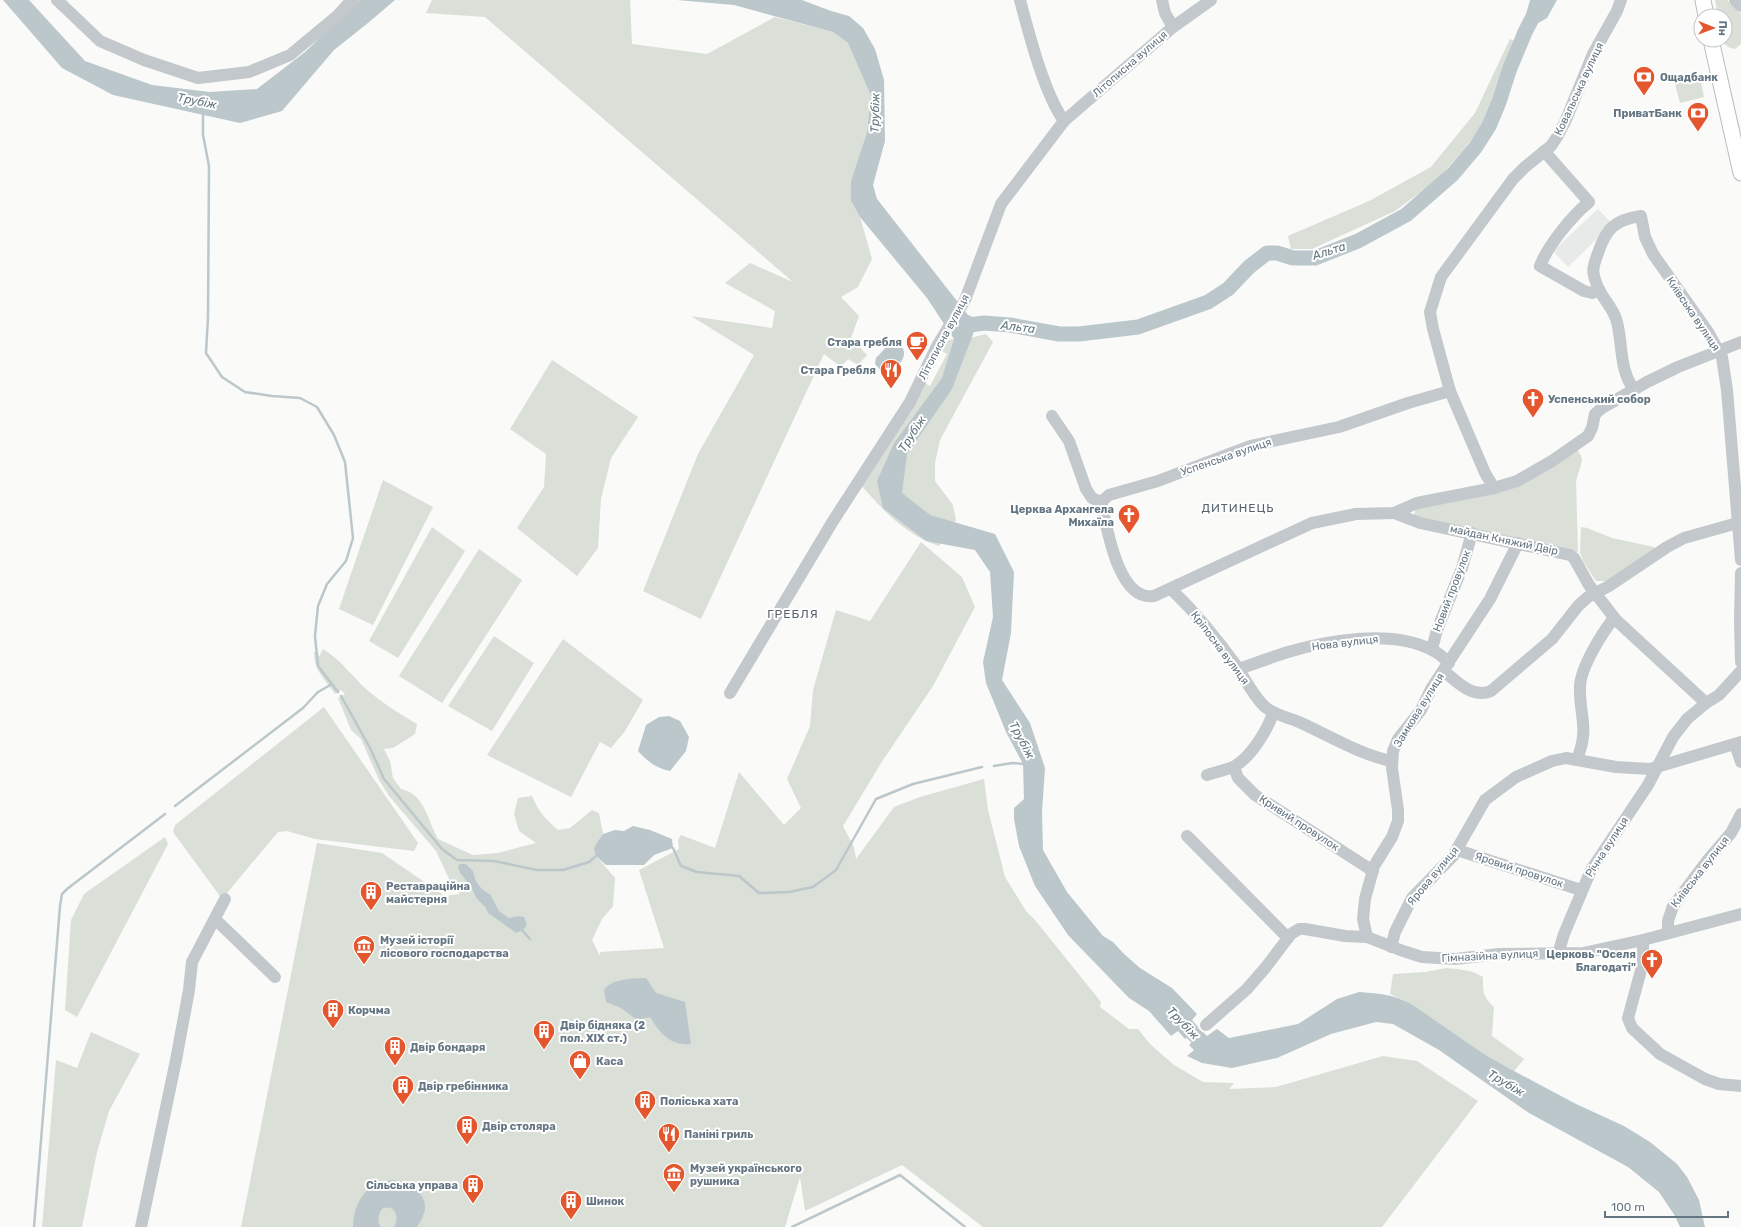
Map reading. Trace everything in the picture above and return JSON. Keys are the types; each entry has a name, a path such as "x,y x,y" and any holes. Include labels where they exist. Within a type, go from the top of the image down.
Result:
{"main road":[{"path":"1713,48 1741,173"}],"street":[{"path":"57,0 100,41 144,60 198,78 249,72 290,55 337,16 352,0"},
{"path":"1020,0 1040,66 1057,109 1064,121"},
{"path":"1162,0 1165,13 1173,27"},
{"name":"Літописна вулиця","path":"730,693 833,521 910,402 946,331 965,300 1001,204 1064,121 1173,27 1212,0"},
{"name":"Ковальська вулиця","path":"1494,488 1485,473 1450,391 1430,316 1431,308 1438,284 1446,271 1513,179 1554,142 1561,130 1593,54 1617,11 1620,0"},
{"path":"1735,0 1741,6"},
{"path":"1544,151 1589,202 1551,246 1540,266 1584,291 1592,293 1600,291 1615,315 1623,368 1634,390"},
{"name":"Київська вулиця","path":"1600,291 1592,268 1604,236 1618,224 1629,218 1641,216 1645,237 1653,254 1719,350 1722,357 1727,390 1741,560"},
{"path":"1052,416 1069,441 1086,490 1092,498 1101,502 1117,562 1125,579 1132,590 1141,595 1150,597 1171,589 1312,523 1356,514 1394,513 1417,503 1510,484 1530,474 1590,434 1598,411 1678,367 1741,342"},
{"name":"Успенська вулиця","path":"1101,502 1109,495 1158,481 1250,446 1339,427 1408,403 1450,391"},
{"name":"майдан Княжий Двір","path":"1394,513 1420,523 1518,543 1566,554 1572,557 1595,593 1614,618 1706,702"},
{"name":"Нова вулиця","path":"1238,669 1300,649 1369,638 1382,638 1407,641 1432,649 1464,687 1475,693 1483,694 1491,691 1552,639 1581,602 1609,586 1667,547 1684,538 1739,522"},
{"name":"Новий провулок","path":"1432,649 1437,630 1459,575 1472,533"},
{"name":"Замкова вулиця","path":"1367,937 1362,912 1373,871 1392,837 1398,821 1392,761 1398,739 1420,710 1429,693 1490,599 1518,543"},
{"path":"1741,573 1741,662"},
{"name":"Кріпосна вулиця","path":"1171,589 1207,628 1258,698 1273,713 1300,723 1367,754 1392,761"},
{"path":"1577,759 1585,733 1580,692 1582,677 1598,641 1614,618"},
{"path":"1657,768 1667,747 1680,727 1706,702 1719,695 1741,671"},
{"path":"1207,775 1234,767 1243,760 1263,735 1273,713"},
{"path":"1738,743 1741,762"},
{"name":"Ярова вулиця","path":"1391,946 1395,932 1412,898 1457,850 1481,806 1490,796 1516,777 1560,758 1577,759 1631,769 1657,768 1738,743"},
{"name":"Кривий провулок","path":"1234,767 1238,778 1255,795 1373,871"},
{"name":"Річна вулиця","path":"1558,954 1581,890 1596,861 1635,804 1657,768"},
{"name":"Київська вулиця","path":"1668,933 1668,921 1673,906 1707,861 1731,833 1741,814"},
{"path":"1186,836 1288,938 1247,989 1206,1025"},
{"name":"Яровий провулок","path":"1457,850 1581,890"},
{"path":"141,1227 176,1060 189,990 192,962 225,899"},
{"name":"Гімназійна вулиця","path":"1288,938 1295,931 1305,929 1345,936 1367,937 1411,954 1440,959 1463,959 1499,954 1583,953 1643,940 1741,914"},
{"path":"214,919 275,977"},
{"path":"1643,940 1644,957 1628,1018 1632,1028 1660,1054 1705,1079 1719,1084 1741,1086"}],"shaded area":[{"path":"432,0 630,0 632,44 707,54 775,17 833,32 848,43 871,96 867,132 851,181 851,201 860,217 872,259 858,287 841,297 859,316 851,338 867,355 858,365 848,359 841,367 824,354 701,619 643,591 698,454 754,355 691,316 772,328 775,311 725,283 750,263 793,282 485,17 426,13"},
{"path":"1715,0 1727,0 1741,14 1741,44 1735,49 1732,48 1733,48 1733,8 1716,8"},
{"path":"1510,39 1516,42 1488,116 1465,148 1438,179 1395,211 1312,249 1291,249 1288,236 1369,201 1431,167 1475,113"},
{"path":"1700,78 1704,97 1680,103 1675,84"},
{"path":"1598,209 1612,224 1568,267 1553,251"},
{"path":"986,334 993,342 940,440 935,463 935,481 953,505 956,520 939,546 915,535 905,528 886,512 859,483 923,382 930,386 947,354 940,350 945,340 974,337"},
{"path":"552,360 638,417 611,458 601,499 598,548 577,576 517,528 544,487 546,454 510,429"},
{"path":"1577,448 1582,461 1576,481 1578,552 1422,521 1414,515 1416,508 1492,493"},
{"path":"383,480 433,507 373,625 339,609"},
{"path":"432,527 465,551 398,658 369,641"},
{"path":"1581,527 1612,538 1654,547 1655,550 1607,581 1596,581 1583,561 1580,552"},
{"path":"921,542 962,577 975,607 933,686 883,760 843,826 854,847 856,859 894,807 920,797 984,779 988,810 1005,877 1026,911 1035,920 1101,1002 1100,1007 1129,1029 1138,1029 1150,1044 1174,1065 1203,1082 1234,1083 1229,1089 1276,1087 1383,1056 1417,1061 1478,1101 1382,1227 983,1227 902,1165 805,1211 800,1177 785,1227 241,1227 317,843 382,853 445,896 460,894 451,883 436,851 389,796 379,780 361,739 351,730 338,698 345,694 341,690 335,694 318,670 314,659 314,652 318,652 319,657 323,649 329,653 372,694 417,724 415,734 393,748 384,749 390,761 393,778 401,789 415,796 420,802 438,839 473,855 498,853 536,843 519,831 514,814 518,798 532,796 543,815 558,830 570,828 592,810 599,813 603,834 598,841 596,856 615,878 613,906 602,919 592,940 600,956 600,952 664,948 639,870 679,849 678,840 681,835 715,848 739,772 784,825 801,808 787,779 810,726 813,690 836,610 870,621","holes":["473,871 476,881 482,889 491,895 499,911 509,918 517,916 516,933 488,913 485,907 476,898 471,887 460,873"]},
{"path":"479,549 522,580 442,703 399,676"},
{"path":"494,636 534,663 492,731 448,706"},
{"path":"563,639 643,700 625,731 611,748 600,742 571,797 487,755"},
{"path":"324,707 418,843 414,851 315,839 287,831 278,832 222,899 173,832 175,825"},
{"path":"165,837 168,844 77,1017 65,1010 71,920 84,894"},
{"path":"1446,968 1470,971 1483,977 1484,994 1494,1007 1492,1036 1524,1059 1514,1071 1484,1054 1413,1005 1390,994 1393,974 1425,972"},
{"path":"91,1032 140,1054 109,1111 97,1152 82,1227 42,1227 56,1060 77,1068"}],"water":[{"path":"3,0 29,0 85,61 152,85 210,92 257,89 305,52 359,0 395,0 334,50 282,111 240,123 113,95 62,68"},
{"path":"677,0 802,0 849,16 863,28 875,49 884,80 885,141 873,185 877,199 968,315 983,321 981,326 975,329 952,389 907,454 902,493 930,515 995,534 1014,572 1011,633 1002,680 1030,723 1045,768 1042,812 1043,850 1067,892 1103,936 1113,942 1140,968 1172,988 1197,1014 1192,1020 1198,1027 1185,1039 1178,1031 1171,1036 1149,1011 1129,998 1068,935 1035,886 1019,846 1014,819 1014,808 1024,799 1023,764 1006,732 986,683 983,662 993,617 990,572 975,550 926,541 883,508 877,481 894,443 942,378 954,339 927,298 860,217 851,201 851,181 867,132 871,96 848,43 833,32 734,5"},
{"path":"1530,0 1557,0 1547,18 1526,30 1525,18"},
{"path":"891,342 898,344 903,348 903,358 896,367 883,373 875,364 876,358"},
{"path":"669,716 680,721 689,737 686,751 670,771 652,764 638,751 646,725 659,717"},
{"path":"633,826 650,830 672,839 673,848 654,855 644,865 606,865 596,856 594,848 603,834 615,830 624,831"},
{"path":"460,864 466,864 473,871 476,881 482,889 491,895 499,911 509,918 517,916 524,917 527,925 523,930 516,933 488,913 485,907 476,898 471,887 460,873 458,866"},
{"path":"646,978 656,993 685,1002 691,1044 671,1041 662,1033 650,1017 637,1020 621,1008 606,1002 604,990 612,983 629,979"},
{"path":"1359,992 1387,995 1413,1005 1484,1054 1576,1104 1624,1126 1650,1142 1677,1164 1687,1177 1699,1200 1705,1227 1680,1227 1675,1216 1659,1192 1628,1167 1529,1113 1439,1050 1393,1024 1376,1022 1331,1034 1277,1058 1232,1068 1202,1063 1187,1056 1194,1050 1189,1045 1203,1032 1207,1036 1217,1029 1229,1038 1298,1024 1337,999"},
{"path":"393,1180 404,1183 415,1189 423,1198 425,1209 417,1227 394,1227 396,1223 395,1212 390,1208 386,1208 382,1209 379,1216 379,1223 381,1227 353,1227 356,1209 363,1195 376,1185"}],"waterway":[{"name":"Альта","path":"963,326 984,323 1010,325 1059,334 1079,334 1138,327 1208,302 1228,289 1249,267 1267,253 1277,253 1293,258 1315,258 1358,241 1406,215 1453,174 1475,148 1489,126 1499,102 1510,68 1526,30 1542,0"},
{"path":"203,114 203,135 209,166 208,317 206,353 222,377 245,392 300,398 317,407 334,435 345,462 353,538 346,561 327,584 318,606 315,636 318,666 338,692"},
{"path":"175,806 303,708 318,692 332,684"},
{"path":"341,696 370,748 384,779 442,849 457,860 494,861 537,870 563,870 589,862 596,856"},
{"path":"994,766 1012,763 1023,764"},
{"path":"673,848 681,866 697,872 739,876 759,893 789,892 813,887 836,870 876,799 913,784 982,767"},
{"path":"34,1227 62,894 165,814"},
{"path":"521,929 530,939"},
{"name":"Трубіж","path":"1178,1018 1208,1049 1213,1051"},
{"path":"792,1227 900,1175 965,1227"}],"place":[{"name":"Ощадбанк","path":"1644,96"},
{"name":"ПриватБанк","path":"1698,132"},
{"name":"Стара гребля","path":"917,362"},
{"name":"Стара Гребля","path":"891,390"},
{"name":"Успенський собор","path":"1533,418"},
{"name":"Церква Архангела Михаїла","path":"1129,534"},
{"name":"Реставраційна майстерня","path":"371,912"},
{"name":"Музей історії лісового господарства","path":"364,966"},
{"name":"Церковь \"Оселя Благодаті\"","path":"1652,980"},
{"name":"Корчма","path":"333,1030"},
{"name":"Двір бідняка (2 пол. XIX ст.)","path":"544,1050"},
{"name":"Двір бондаря","path":"395,1066"},
{"name":"Каса","path":"580,1080"},
{"name":"Двір гребінника","path":"403,1106"},
{"name":"Поліська хата","path":"645,1120"},
{"name":"Двір столяра","path":"467,1146"},
{"name":"Паніні гриль","path":"669,1154"},
{"name":"Музей українського рушника","path":"674,1194"},
{"name":"Сільська управа","path":"473,1204"},
{"name":"Шинок","path":"571,1220"}],"district":[{"name":"ДИТИНЕЦЬ","path":"1238,508"},
{"name":"ГРЕБЛЯ","path":"793,614"}]}
